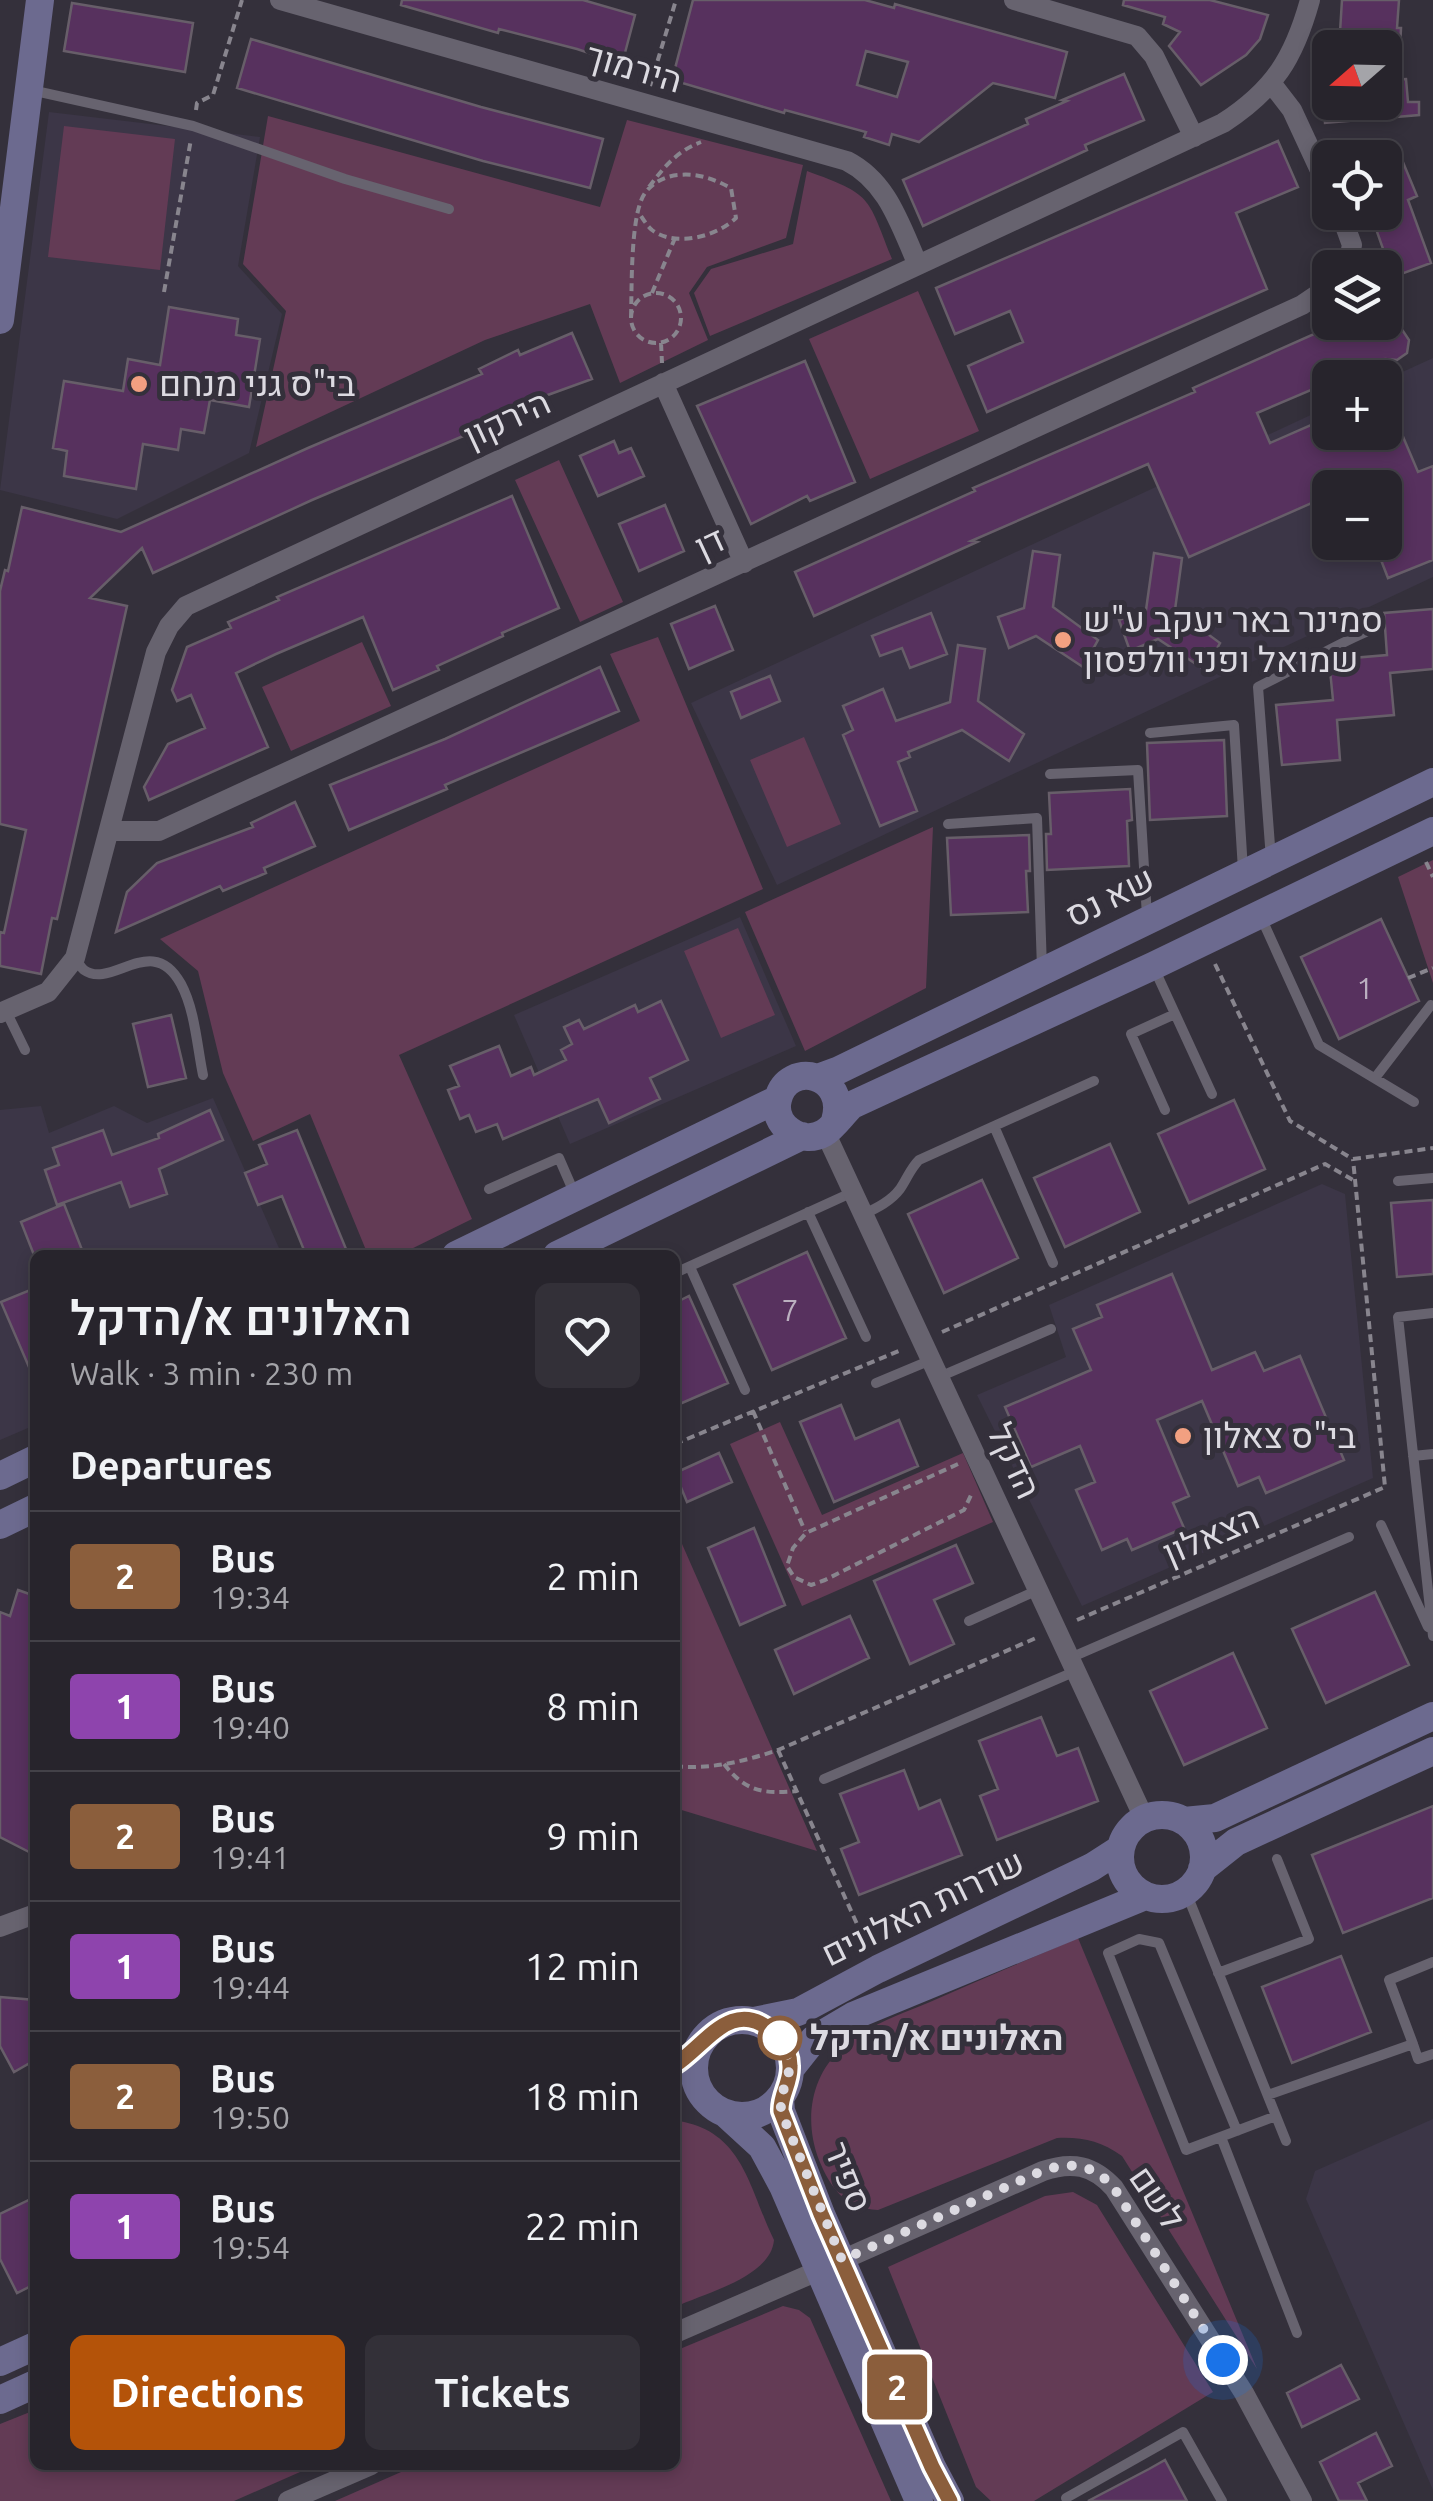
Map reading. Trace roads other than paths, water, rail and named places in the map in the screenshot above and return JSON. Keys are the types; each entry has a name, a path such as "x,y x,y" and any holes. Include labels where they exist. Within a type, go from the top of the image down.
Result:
{"street":[{"path":"0,320 3,249 30,90 40,0"},
{"name":"הירמוך","path":"280,0 304,10 847,162 862,169 885,192 918,264"},
{"path":"1014,0 1137,36 1154,56 1194,137"},
{"path":"1310,0 1290,56 1272,84 1292,110 1312,153"},
{"name":"הירקון","path":"3,1011 48,992 74,958 156,652 169,626 186,606 1194,137 1253,103 1272,84"},
{"name":"דן","path":"109,831 160,830 1312,299"},
{"path":"663,382 744,563"},
{"name":"שא נס","path":"818,1078 1433,782"},
{"path":"567,1250 774,1147 820,1130 852,1105 1204,942 1433,830"},
{"path":"798,1077 818,1078 834,1090 838,1100 820,1130 785,1127 777,1109 789,1082 798,1077"},
{"path":"466,1250 778,1100"},
{"name":"הדקל","path":"820,1130 1144,1818"},
{"path":"0,1476 30,1461"},
{"path":"0,1525 30,1510"},
{"path":"1433,1716 1215,1818 1144,1818 1125,1836 1120,1849 1124,1876 1145,1896 1173,1898 1236,1842 1433,1751"},
{"path":"1184,1821 1201,1842 1194,1880"},
{"name":"שדרות האלונים","path":"754,2022 798,2012 878,1969 1092,1867 1120,1849"},
{"name":"שדרות האלונים","path":"791,2068 814,2039 853,2016 1145,1896"},
{"path":"0,1927 30,1916"},
{"path":"680,2061 724,2024 754,2022 780,2038 791,2068 780,2098 756,2115 680,2105"},
{"path":"701,2043 694,2069 702,2094 718,2110"},
{"name":"ספיר","path":"780,2098 831,2265 920,2501"},
{"name":"ספיר","path":"718,2110 750,2133 770,2160 831,2265 950,2501"},
{"name":"לשם","path":"831,2265 1042,2171 1072,2164 1090,2167 1104,2177 1124,2204 1244,2393 1302,2501"},
{"path":"680,2331 831,2265"},
{"path":"0,2362 30,2348"},
{"path":"0,2400 30,2386"},
{"path":"288,2501 359,2470"}],"lane":[{"path":"30,90 193,126 345,179 449,209"},
{"path":"1271,860 1258,686 1294,670 1323,650 1366,632"},
{"path":"1150,733 1234,726 1244,873"},
{"path":"1050,774 1138,770 1147,920"},
{"path":"948,824 1036,818 1042,971"},
{"path":"1260,914 1319,1045 1414,1102"},
{"path":"74,958 84,970 98,974 142,960 162,964 178,979 185,994 203,1075"},
{"path":"1153,966 1212,1094"},
{"path":"1375,1078 1432,1005"},
{"path":"3,1011 26,1050"},
{"path":"1165,1110 1131,1034 1175,1014"},
{"path":"863,1215 902,1188 918,1160 1094,1081"},
{"path":"994,1126 1053,1263"},
{"path":"489,1189 558,1158 576,1197"},
{"path":"1398,1182 1433,1178"},
{"path":"680,1271 852,1192"},
{"path":"808,1212 866,1338"},
{"path":"690,1266 745,1390"},
{"path":"1433,1313 1398,1317 1433,1637"},
{"path":"876,1384 931,1359 1051,1329"},
{"path":"1413,1456 1433,1454"},
{"path":"1381,1525 1433,1637"},
{"path":"824,1779 1349,1537"},
{"path":"970,1621 1038,1590"},
{"path":"1218,1973 1309,1939 1277,1859"},
{"path":"1194,1880 1218,1973 1286,2141"},
{"path":"1237,2131 1159,1942 1139,1939 1108,1953 1186,2150 1237,2131 1276,2116"},
{"path":"1433,1962 1389,1980 1418,2059 1433,2054"},
{"path":"1268,2095 1412,2044"},
{"path":"1221,2137 1297,2332"},
{"path":"1066,2498 1183,2432 1222,2501"}],"place":[{"name":"בי\"ס גני מנחם","path":"139,384"},
{"name":"סמינר באר יעקב ע\"ש שמואל ופני וולפסון","path":"1063,640"},
{"name":"בי\"ס צאלון","path":"1183,1436"},
{"name":"האלונים א/הדקל","path":"780,2038"}]}
